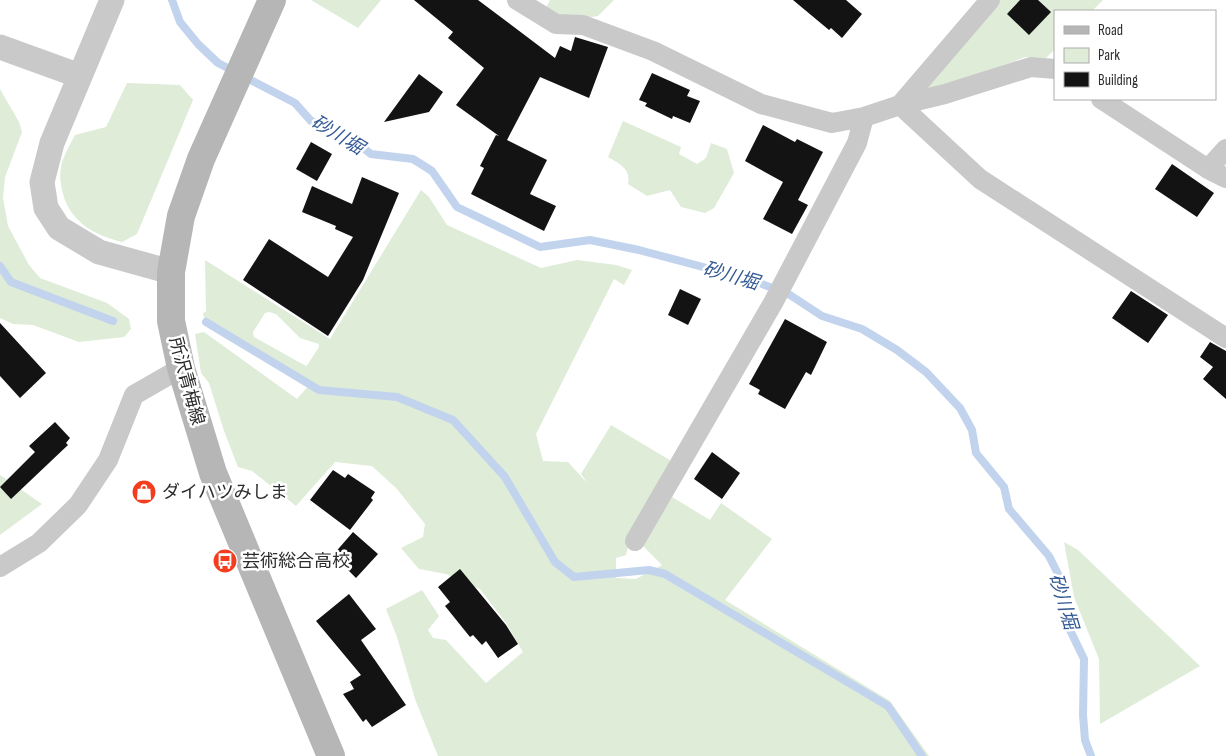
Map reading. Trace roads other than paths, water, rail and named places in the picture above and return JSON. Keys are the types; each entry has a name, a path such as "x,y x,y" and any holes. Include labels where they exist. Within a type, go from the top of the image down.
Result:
{"main road":[{"name":"所沢青梅線","path":"272,0 201,159 181,216 170,284 171,320 180,368 213,473 331,756"}],"street":[{"path":"112,0 52,143 42,182 46,208 59,228 99,252 170,284"},
{"path":"517,0 556,24 583,24 653,51 761,104 832,123 864,117 1031,67 1054,69"},
{"path":"900,105 990,0"},
{"path":"0,47 80,76"},
{"path":"1103,100 1217,173 1226,149"},
{"path":"900,105 980,179 1226,338"},
{"path":"635,541 773,302 857,143 864,117"},
{"path":"0,567 39,543 78,505 108,460 134,395 180,368"}],"waterway":[{"name":"砂川堀","path":"172,0 180,22 198,44 218,63 295,103 311,121 349,137 371,154 413,159 432,171 457,207 540,247 590,240 639,250 752,280 790,295 822,316 862,329 897,350 926,372 960,408 972,430 976,453 1004,487 1009,509 1049,556 1059,576 1061,602 1069,628 1084,659 1083,715 1085,740 1091,756"},
{"path":"0,266 11,282 113,321"},
{"path":"206,322 319,390 397,397 453,420 505,477 555,562 574,577 649,570 665,574 888,706 922,756"}],"place":[{"name":"ダイハツみしま","path":"144,492"},
{"name":"芸術総合高校","path":"225,561"}]}
